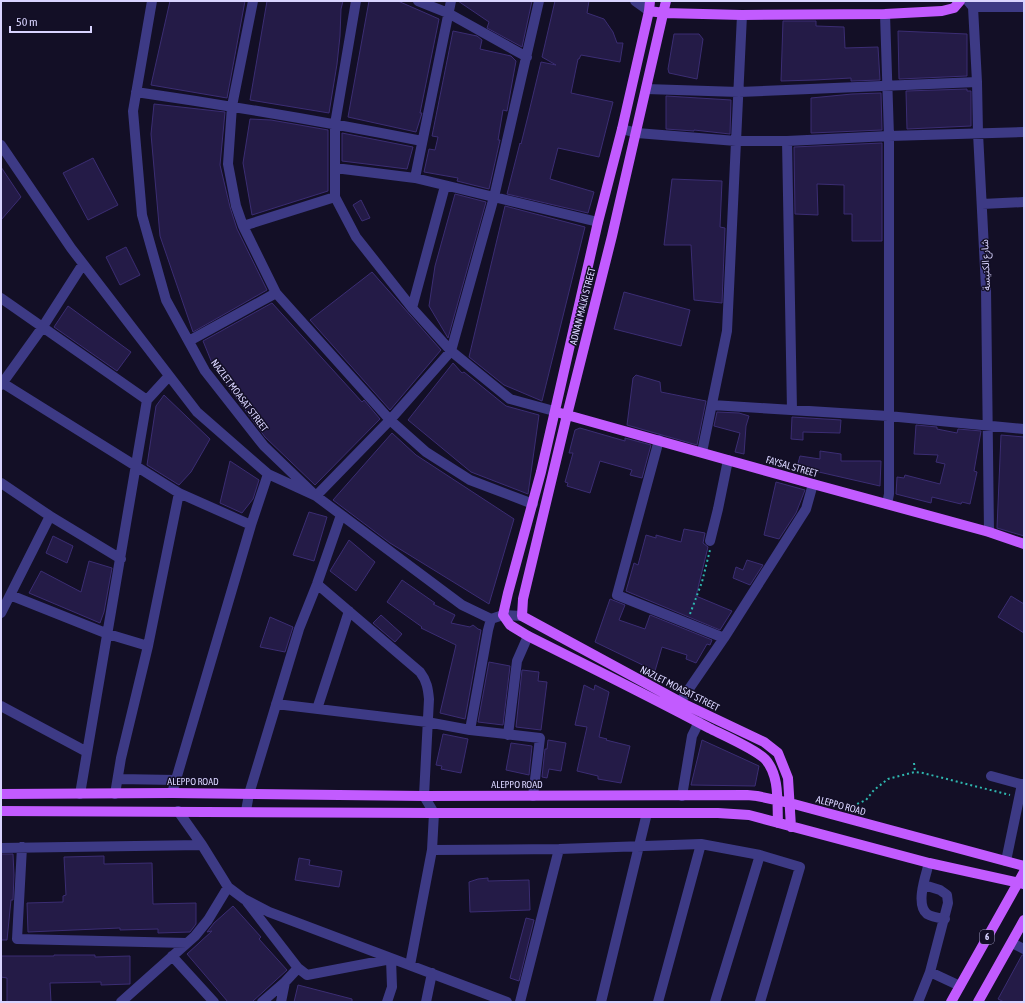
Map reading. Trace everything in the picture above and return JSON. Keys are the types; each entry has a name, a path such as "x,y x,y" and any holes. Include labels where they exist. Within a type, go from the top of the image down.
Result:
{"main road":[{"name":"ADNAN MALKI STREET","path":"522,616 523,599 637,133 666,1"},
{"path":"649,6 664,13 742,15 884,14 942,11 954,8 960,1"},
{"name":"ADNAN MALKI STREET","path":"503,615 533,504 598,222 622,129 649,6"},
{"name":"FAYSAL STREET","path":"554,411 990,532 1024,544"},
{"path":"503,615 510,625 528,636 699,722 754,751 765,759 773,773 777,800 778,823"},
{"name":"NAZLET MOASAT STREET","path":"522,616 680,702 764,742 778,753 788,778 791,827"},
{"name":"ALEPPO ROAD","path":"1,794 172,793 424,796 746,795 790,803 1024,866"},
{"path":"1,811 726,813 749,815 929,863 1021,883"},
{"name":"6","path":"951,1002 1021,883 1024,872"},
{"name":"6","path":"978,1002 1024,920"}],"street":[{"name":"NAZLET MOASAT STREET","path":"152,1 133,111 142,215 166,300 205,371 264,446 316,496 462,605 491,619 503,615 522,616"},
{"path":"253,1 232,106 228,164 236,206 243,226 276,293 390,420 426,452 470,480 533,504"},
{"path":"356,1 335,124 335,197 356,237 412,308 451,351 510,399 554,411"},
{"path":"418,1 448,14 527,57"},
{"path":"415,178 451,1"},
{"path":"2,151 71,248 197,412 268,474 316,496 390,420 451,351 494,198 539,1"},
{"path":"635,1 649,6"},
{"path":"970,4 1024,7"},
{"name":"شارع الكنيسة","path":"970,4 977,82 978,133 986,288 990,532"},
{"path":"884,14 889,136 888,416 890,494 887,504"},
{"path":"702,452 727,331 742,15"},
{"path":"646,89 739,92 977,82"},
{"path":"136,92 232,106 422,141"},
{"path":"622,129 637,133 736,141 787,141 1024,132"},
{"path":"787,141 792,410"},
{"path":"335,168 415,178 598,222"},
{"path":"412,308 445,186"},
{"path":"243,226 335,197"},
{"path":"982,204 1024,202"},
{"path":"83,264 42,328 2,383 179,493 251,525"},
{"path":"189,341 276,293"},
{"path":"1,298 147,400"},
{"path":"80,794 147,400 169,376"},
{"path":"712,405 888,416 1024,429"},
{"path":"659,440 617,596 724,638"},
{"path":"710,541 728,460"},
{"path":"172,793 251,525 268,474"},
{"path":"1,483 50,516 121,559"},
{"path":"680,702 724,638 806,509 813,484"},
{"path":"116,794 121,758 148,646 179,493"},
{"path":"246,811 249,794 299,629 318,584 341,515"},
{"path":"1,612 50,516"},
{"path":"318,584 420,672 428,687 429,700 424,796 434,813 432,850 410,965"},
{"path":"10,595 108,634 148,646"},
{"path":"317,709 349,610"},
{"path":"470,730 491,619"},
{"path":"508,735 517,661 528,636"},
{"path":"276,704 427,722 470,730 540,738 533,796"},
{"path":"1,706 88,752"},
{"path":"682,796 692,736 699,722"},
{"path":"991,776 1023,784 1006,861"},
{"path":"118,779 176,780"},
{"path":"178,811 202,845 228,887 244,899 269,912 391,959 432,973 494,1000 507,1002"},
{"path":"601,1002 647,813"},
{"path":"432,850 559,849 701,844 760,855 800,867 760,1002"},
{"path":"658,1002 701,844"},
{"path":"1,848 202,845"},
{"path":"22,848 17,940 187,944"},
{"path":"520,1002 559,849"},
{"path":"715,1002 760,855"},
{"path":"929,863 921,906 927,913 945,919"},
{"path":"918,1002 930,972 948,903 947,895 940,890 924,885"},
{"path":"121,1002 187,944 208,920 228,887"},
{"path":"244,899 298,968 307,975 391,959"},
{"path":"1012,942 1024,949"},
{"path":"172,956 214,1002"},
{"path":"387,1002 392,987 391,959"},
{"path":"262,1002 298,968"},
{"path":"930,972 960,986"},
{"path":"426,1002 432,973"},
{"path":"281,1002 284,982"}],"path":[{"path":"686,623 702,582 712,543 710,541"},
{"path":"914,763 915,772"},
{"path":"842,818 849,808 866,800 874,790 888,779 915,772 1019,798"}],"building":[{"path":"170,1 245,1 227,98 151,85"},
{"path":"267,1 343,1 341,9 337,64 329,113 250,100"},
{"path":"369,1 398,1 439,19 420,113 422,113 416,132 348,117"},
{"path":"458,1 532,1 522,47 487,28 489,22"},
{"path":"555,1 589,1 587,13 604,19 613,32 617,43 623,43 620,62 581,55 578,59 571,93 613,102 599,157 558,148 550,179 594,192 588,213 507,194 541,62 556,65 542,57"},
{"path":"783,21 816,21 816,26 844,27 845,48 878,47 880,80 851,81 851,78 781,81"},
{"path":"453,31 477,36 482,40 480,49 511,56 516,61 507,111 503,110 498,140 500,140 489,189 457,181 458,178 424,172 429,149 435,150 438,137 432,136"},
{"path":"898,31 967,34 967,76 899,79"},
{"path":"674,34 699,34 703,39 697,79 669,73 668,69"},
{"path":"967,89 967,91 971,91 971,126 907,129 906,91"},
{"path":"881,93 882,130 811,133 811,98"},
{"path":"666,96 731,100 730,134 666,129"},
{"path":"154,104 225,112 220,165 237,229 267,290 193,332 160,236 151,134"},
{"path":"250,119 271,120 328,130 328,191 252,215 243,163"},
{"path":"342,133 413,147 407,169 342,161"},
{"path":"882,143 882,241 852,241 852,214 844,214 844,185 817,184 818,215 795,214 794,147"},
{"path":"93,158 118,205 88,220 63,173"},
{"path":"1,167 21,197 1,220"},
{"path":"672,179 722,181 720,227 725,228 722,303 694,300 691,245 664,245"},
{"path":"455,194 486,202 448,338 429,306 435,266"},
{"path":"361,200 370,218 362,221 353,205"},
{"path":"505,206 585,227 542,401 504,385 469,357"},
{"path":"126,247 140,275 120,285 106,257"},
{"path":"372,272 441,350 390,410 310,320"},
{"path":"624,292 690,310 681,346 614,329"},
{"path":"272,303 362,402 364,400 380,419 315,485 265,437 214,368 203,341"},
{"path":"68,306 131,352 117,371 54,327"},
{"path":"453,363 462,373 464,372 506,406 539,415 528,494 471,472 408,420"},
{"path":"636,375 660,382 661,392 706,401 697,445 627,425 633,378"},
{"path":"164,395 210,439 191,472 179,485 147,465 156,406"},
{"path":"717,412 739,413 749,416 746,426 744,454 735,452 740,433 714,426"},
{"path":"792,417 841,420 840,433 803,432 803,440 791,439"},
{"path":"916,425 937,427 937,429 957,433 958,429 981,431 974,471 977,472 970,504 962,502 961,504 932,497 931,503 896,494 897,477 904,478 905,475 940,484 945,464 936,462 938,455 914,454"},
{"path":"580,428 625,441 625,438 651,445 642,478 630,475 632,470 600,461 590,493 567,486 568,483 565,482 573,453 569,453 575,430"},
{"path":"392,433 416,455 514,519 489,604 390,543 333,500"},
{"path":"1001,435 1024,437 1024,536 997,528"},
{"path":"820,451 841,454 841,461 881,461 880,486 797,467 800,456 820,459"},
{"path":"230,461 259,480 253,499 242,513 220,503"},
{"path":"776,482 805,490 796,513 779,539 764,535"},
{"path":"309,512 327,517 314,561 293,555"},
{"path":"684,529 705,533 703,543 708,547 696,596 732,611 720,630 626,591 634,563 638,565 646,535 656,538 656,535 681,542"},
{"path":"53,536 73,546 67,563 46,553"},
{"path":"349,540 375,562 356,591 330,571"},
{"path":"747,560 763,565 750,585 733,578 736,567 743,570"},
{"path":"89,561 112,568 104,612 100,623 29,593 41,571 81,592"},
{"path":"402,580 435,603 433,604 455,615 451,623 470,627 473,625 481,630 465,719 440,713 456,645 421,628 422,627 387,602"},
{"path":"1011,596 1024,604 1024,633 998,617"},
{"path":"610,599 625,605 619,620 645,629 650,615 712,640 710,645 707,644 696,663 686,659 687,655 662,647 655,671 595,642"},
{"path":"381,615 402,634 395,642 373,623"},
{"path":"270,617 293,627 285,652 260,647"},
{"path":"489,662 510,666 503,725 478,722"},
{"path":"522,670 539,672 538,681 547,682 541,730 516,727"},
{"path":"584,685 594,690 595,685 609,692 599,737 630,746 621,783 598,779 598,776 577,771 587,727 575,725"},
{"path":"443,734 468,739 461,773 441,769 442,766 436,765"},
{"path":"548,740 566,743 561,771 549,769 547,778 542,777 545,749 547,749"},
{"path":"702,740 759,766 755,786 691,785"},
{"path":"511,743 532,746 529,775 506,770"},
{"path":"1,854 13,854 13,900 11,900 7,940 1,940"},
{"path":"104,856 104,864 152,863 153,904 196,903 196,924 190,932 158,933 158,929 120,930 120,928 28,932 27,903 63,902 63,896 66,895 64,857"},
{"path":"299,858 310,860 309,865 342,871 339,887 295,880"},
{"path":"488,878 488,881 529,880 530,910 470,912 469,882"},
{"path":"233,906 261,937 259,939 287,970 252,1002 228,1002 187,954 212,931 207,932 214,923"},
{"path":"526,918 534,920 519,981 510,978"},
{"path":"95,955 95,957 130,956 130,984 101,985 101,982 50,983 51,1002 7,1002 7,978 1,977 1,956"},
{"path":"1022,955 1024,955 1024,1002 1004,1002 998,999"},
{"path":"298,985 352,999 352,1002 294,1002"}]}
